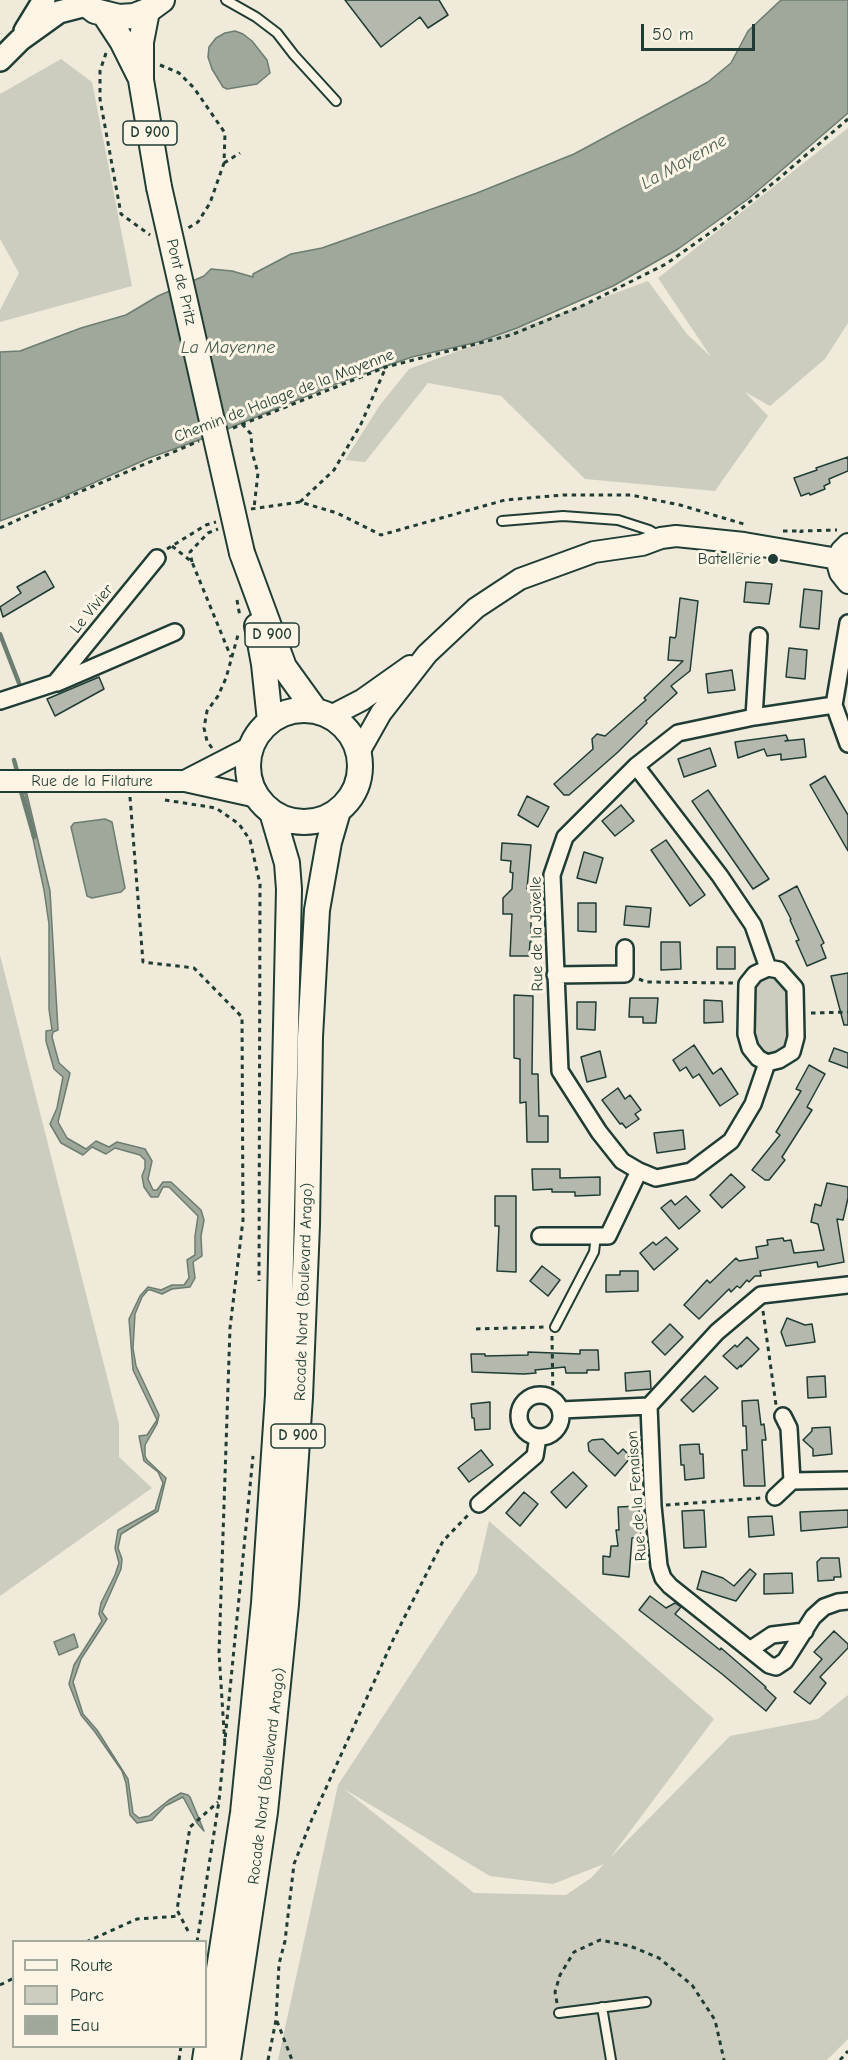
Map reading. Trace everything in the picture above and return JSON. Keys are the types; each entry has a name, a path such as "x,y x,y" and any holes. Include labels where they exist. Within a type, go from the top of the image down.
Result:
{"main road":[{"path":"20,39 44,0"},
{"path":"0,60 20,39 59,12 91,7 119,17 134,16 154,6"},
{"name":"Pont de Pritz","path":"154,6 141,42 141,80 159,186 242,553 264,664 270,721"},
{"name":"Pont de Pritz","path":"91,7 122,41 141,80"},
{"name":"Pont de Pritz","path":"242,553 284,667 323,713"},
{"path":"291,711 323,713 348,731 359,752 361,769 357,785 350,799 338,811 323,819 306,822 288,820 265,805 250,781 248,764 251,747 259,733 270,721 291,711"},
{"name":"Rocade Nord (Boulevard Arago)","path":"207,2047 243,1813 264,1603 279,1395 289,889 286,863 265,805"},
{"name":"Rocade Nord (Boulevard Arago)","path":"228,2060 265,1812 286,1604 300,1397 307,1225 310,1037 316,910 329,842 338,811"}],"street":[{"path":"323,713 362,700 427,654 476,608 520,579 594,552 642,545 661,538 676,536 744,543 798,553 842,544 840,573 848,583"},
{"name":"Le Vivier","path":"55,683 157,558"},
{"path":"847,739 834,705 848,623"},
{"path":"0,701 55,683 176,632"},
{"path":"754,717 759,636"},
{"path":"359,752 381,713 427,654"},
{"name":"Rue de la Javelle","path":"639,1172 622,1161 599,1132 560,1071 552,875 565,837 636,766 678,733 754,717 834,705"},
{"name":"Rue de la Filature","path":"185,781 251,747"},
{"path":"636,766 720,876 753,925 768,968"},
{"name":"Rue de la Filature","path":"0,781 185,781 265,805"},
{"path":"555,975 625,974 625,948"},
{"path":"768,968 779,970 795,988 796,1037 792,1052 779,1060 767,1063 758,1058 750,1048 746,1034 747,984 755,974 768,968"},
{"path":"540,1236 608,1236 639,1172 656,1178 691,1171 731,1142 753,1104 767,1063"},
{"path":"649,1406 717,1332 761,1294 848,1285"},
{"name":"Rue de la Fenaison","path":"538,1437 531,1436 521,1426 518,1419 521,1405 533,1395 547,1396 557,1405 649,1406 653,1506 659,1566 663,1578 670,1587 769,1665 776,1667 785,1661 813,1617 824,1607 848,1601"},
{"path":"479,1504 535,1456 538,1437 545,1437 556,1430 560,1424 557,1405"},
{"path":"783,1416 789,1428 792,1481"},
{"path":"775,1497 792,1481 848,1480"},
{"path":"751,1649 772,1635 805,1631"}],"lane":[{"path":"226,0 278,33 294,55 336,101"},
{"path":"502,521 563,516 618,520 649,530 661,538"},
{"path":"555,1327 594,1252 597,1236"},
{"path":"559,2013 646,2002"},
{"path":"602,2007 611,2060"}],"path":[{"name":"Chemin de Halage de la Mayenne","path":"231,428 386,368 511,335 584,305 666,264 721,225 848,119"},
{"path":"224,163 240,153"},
{"path":"381,535 337,513 300,502 334,470 361,424 386,368"},
{"path":"242,424 251,434 252,452 258,473 254,508"},
{"name":"Chemin de Halage de la Mayenne","path":"0,528 200,441"},
{"path":"798,553 801,531 842,544"},
{"path":"171,546 192,562 232,659"},
{"path":"237,598 241,621"},
{"path":"215,752 207,741 204,728 207,711 218,696 232,659 239,631"},
{"path":"140,797 130,796 143,962 194,968 242,1017 243,1220 230,1328 219,1653 225,1746"},
{"path":"160,799 216,808 239,824 250,840 260,884 259,1284"},
{"path":"625,974 646,982 747,984"},
{"path":"796,1013 848,1012"},
{"path":"761,1294 775,1402 783,1416"},
{"path":"476,1329 555,1327 552,1337 557,1405"},
{"path":"197,1940 219,1801 253,1450"},
{"path":"653,1506 775,1497"},
{"path":"268,2060 276,2019 279,1964 285,1941 294,1864 393,1640 443,1541 479,1504"},
{"path":"188,1931 177,1910 190,1827 219,1801"},
{"path":"88,1940 137,1919 180,1916"},
{"path":"559,2013 555,1992 560,1975 574,1952 600,1940 630,1946 659,1958 692,1985 715,2020 724,2060"},
{"path":"276,2019 291,2060"},
{"path":"840,2060 848,2051"}],"green space":[{"path":"61,59 92,82 132,286 0,322 0,310 19,273 0,239 0,94"},
{"path":"848,128 848,323 825,359 770,406 745,392 768,416 715,491 585,479 501,396 428,383 365,462 345,460 380,405 409,369 648,281 687,334 711,357 658,278"},
{"path":"0,955 119,1424 119,1457 152,1488 0,1596"},
{"path":"769,973 780,977 791,988 790,1039 782,1053 770,1055 760,1049 752,1038 752,986"},
{"path":"489,1521 714,1719 610,1858 730,1736 818,1719 848,1695 848,2039 827,2060 278,2060 338,1785 477,1573","holes":["344,1789 490,1876 553,1884 604,1864 591,1878 566,1895 474,1893"]}],"water":[{"name":"La Mayenne","path":"781,0 848,0 848,113 748,199 678,249 613,286 517,328 478,342 412,357 336,384 213,435 149,458 60,498 0,521 0,352 20,351 81,328 126,315 158,296 204,276 211,269 232,271 253,277 253,274 291,254 322,248 477,193 574,154 708,82 731,63 748,31"},
{"path":"235,31 252,41 267,60 270,73 257,84 227,89 223,87 212,69 208,57 209,47 216,38"},
{"path":"23,786 25,786 50,891 58,1030 53,1032 52,1037 59,1063 70,1073 58,1122 67,1138 86,1149 96,1141 109,1147 117,1142 145,1149 152,1161 148,1179 153,1190 157,1190 163,1182 171,1182 201,1210 204,1220 201,1236 202,1256 193,1262 195,1278 190,1287 172,1289 162,1294 148,1290 142,1297 135,1314 133,1348 136,1366 159,1415 157,1424 145,1445 145,1456 166,1478 158,1511 121,1534 118,1548 122,1559 121,1569 102,1612 107,1619 81,1659 73,1682 83,1714 97,1730 128,1779 133,1813 139,1818 149,1816 181,1793 190,1797 204,1831 183,1797 165,1806 152,1820 137,1823 130,1815 122,1771 81,1715 69,1684 74,1665 102,1621 99,1614 101,1603 119,1563 115,1548 118,1530 155,1510 163,1483 158,1472 144,1461 139,1436 147,1435 157,1420 133,1370 129,1319 140,1296 148,1287 161,1290 172,1285 184,1285 189,1278 187,1260 195,1255 198,1216 169,1187 163,1187 158,1197 151,1197 144,1187 142,1176 145,1160 140,1155 115,1148 106,1154 92,1147 83,1155 61,1143 50,1124 57,1108 63,1077 54,1069 46,1041 46,1031 52,1030 49,1009 49,924 32,834 35,835"},
{"path":"105,819 112,822 125,888 121,892 92,898 87,896 71,827 74,823"},
{"path":"74,1634 78,1647 59,1655 54,1642"}],"building":[{"path":"345,0 439,0 448,15 428,28 420,17 381,47"},
{"path":"848,457 848,471 829,479 830,483 824,486 825,489 801,496 794,478"},
{"path":"45,571 54,587 3,617 0,607 21,593 17,587"},
{"path":"746,582 772,584 769,604 744,602"},
{"path":"804,589 822,591 819,629 800,627"},
{"path":"680,598 698,601 690,671 671,686 677,693 646,721 647,723 618,752 569,795 564,795 554,784 593,749 592,739 597,734 605,736 646,700 644,698 683,661 668,660 670,637 675,638 676,636"},
{"path":"789,648 807,650 805,679 786,677"},
{"path":"732,670 735,690 708,693 706,674"},
{"path":"99,677 104,689 55,716 47,699"},
{"path":"786,735 788,740 785,741 804,739 806,757 781,760 781,754 767,756 764,749 738,758 735,742"},
{"path":"710,748 716,766 684,777 678,759"},
{"path":"825,776 848,815 848,851 810,785"},
{"path":"708,790 769,879 753,889 692,801"},
{"path":"527,796 549,807 538,827 518,815"},
{"path":"621,805 634,821 615,836 602,821"},
{"path":"666,840 705,895 690,906 651,850"},
{"path":"502,843 531,845 527,889 531,889 529,956 510,956 512,914 503,914 503,898 512,889 513,873 510,872 511,861 501,860"},
{"path":"584,852 603,858 596,883 577,878"},
{"path":"797,886 824,943 821,945 826,958 807,966 796,941 799,940 791,919 779,896"},
{"path":"578,903 596,903 596,932 578,931"},
{"path":"626,906 651,908 649,927 624,925"},
{"path":"661,942 680,942 681,969 661,970"},
{"path":"717,947 735,947 735,969 717,969"},
{"path":"848,973 848,1025 844,1025 831,976"},
{"path":"514,995 533,996 532,1074 538,1074 539,1116 548,1116 548,1142 527,1142 526,1102 520,1103 520,1059 514,1058"},
{"path":"630,998 658,998 656,1023 643,1023 643,1017 629,1017"},
{"path":"704,1000 722,1001 723,1022 704,1023"},
{"path":"577,1002 596,1002 595,1030 577,1029"},
{"path":"694,1045 713,1074 721,1068 738,1094 720,1106 699,1074 693,1078 686,1067 680,1071 673,1060"},
{"path":"834,1048 848,1053 848,1068 829,1061"},
{"path":"600,1051 606,1077 587,1082 581,1057"},
{"path":"809,1065 825,1074 807,1107 812,1110 782,1157 785,1160 769,1180 765,1180 752,1170 780,1135 776,1132 801,1091 796,1089"},
{"path":"618,1088 625,1099 630,1095 641,1110 635,1114 639,1119 626,1128 622,1123 620,1124 602,1100"},
{"path":"683,1130 685,1149 657,1153 654,1133"},
{"path":"532,1169 560,1169 560,1178 600,1177 600,1195 575,1196 575,1192 552,1192 552,1189 533,1190"},
{"path":"731,1174 745,1187 722,1208 710,1195"},
{"path":"827,1183 848,1187 843,1220 837,1219 844,1262 818,1267 817,1262 760,1271 761,1276 755,1276 749,1282 747,1280 740,1288 737,1286 731,1292 729,1289 699,1319 684,1305 707,1280 710,1283 736,1258 739,1261 758,1258 756,1247 768,1245 767,1240 783,1238 784,1241 791,1240 794,1253 824,1250 818,1224 811,1222 815,1204 821,1206"},
{"path":"495,1196 516,1196 516,1272 497,1271 499,1226 495,1226"},
{"path":"686,1196 700,1211 679,1229 661,1208 671,1200 675,1205"},
{"path":"666,1237 678,1249 654,1270 640,1253 653,1242 656,1245"},
{"path":"542,1266 560,1280 548,1296 530,1281"},
{"path":"620,1271 638,1271 638,1291 606,1292 606,1275 620,1275"},
{"path":"787,1318 805,1325 812,1324 815,1342 786,1346 781,1332"},
{"path":"670,1324 683,1337 665,1355 652,1342"},
{"path":"747,1337 759,1349 737,1369 723,1356"},
{"path":"580,1350 598,1350 599,1370 587,1370 587,1373 566,1373 565,1367 535,1370 536,1373 524,1374 472,1372 471,1354 528,1355 528,1352 580,1354"},
{"path":"650,1371 651,1389 626,1391 625,1373"},
{"path":"705,1376 718,1388 693,1412 681,1400"},
{"path":"825,1376 826,1397 808,1398 807,1377"},
{"path":"758,1400 761,1425 764,1424 766,1440 762,1440 765,1486 744,1486 742,1450 747,1450 742,1401"},
{"path":"490,1402 490,1429 475,1430 471,1404"},
{"path":"830,1427 832,1454 813,1456 813,1449 803,1440 812,1428"},
{"path":"603,1439 618,1454 623,1449 631,1457 615,1476 589,1451 588,1443 592,1440"},
{"path":"699,1444 700,1454 703,1454 704,1478 685,1480 684,1465 681,1465 680,1445"},
{"path":"481,1450 493,1465 469,1482 458,1468"},
{"path":"573,1472 587,1486 566,1508 551,1492"},
{"path":"524,1492 538,1504 520,1526 506,1513"},
{"path":"639,1506 641,1537 632,1538 629,1577 603,1574 603,1556 610,1557 611,1546 618,1546 616,1530 619,1530 618,1507"},
{"path":"704,1510 706,1547 684,1548 682,1511"},
{"path":"848,1510 848,1527 801,1531 800,1512"},
{"path":"772,1516 774,1535 749,1537 748,1517"},
{"path":"821,1558 839,1558 841,1577 818,1581 817,1562"},
{"path":"750,1569 756,1574 736,1601 697,1589 702,1571 723,1578 734,1586"},
{"path":"792,1573 793,1593 764,1594 764,1574"},
{"path":"650,1596 666,1608 675,1603 681,1607 675,1614 720,1650 721,1648 766,1687 776,1698 766,1711 639,1610"},
{"path":"834,1631 848,1644 848,1648 820,1677 826,1683 810,1704 794,1692 822,1659 814,1652"}],"waterway":[{"path":"0,634 19,683"},
{"path":"14,760 17,771"},
{"path":"20,788 34,837"}],"place":[{"name":"Batellerie","path":"773,559"}]}
